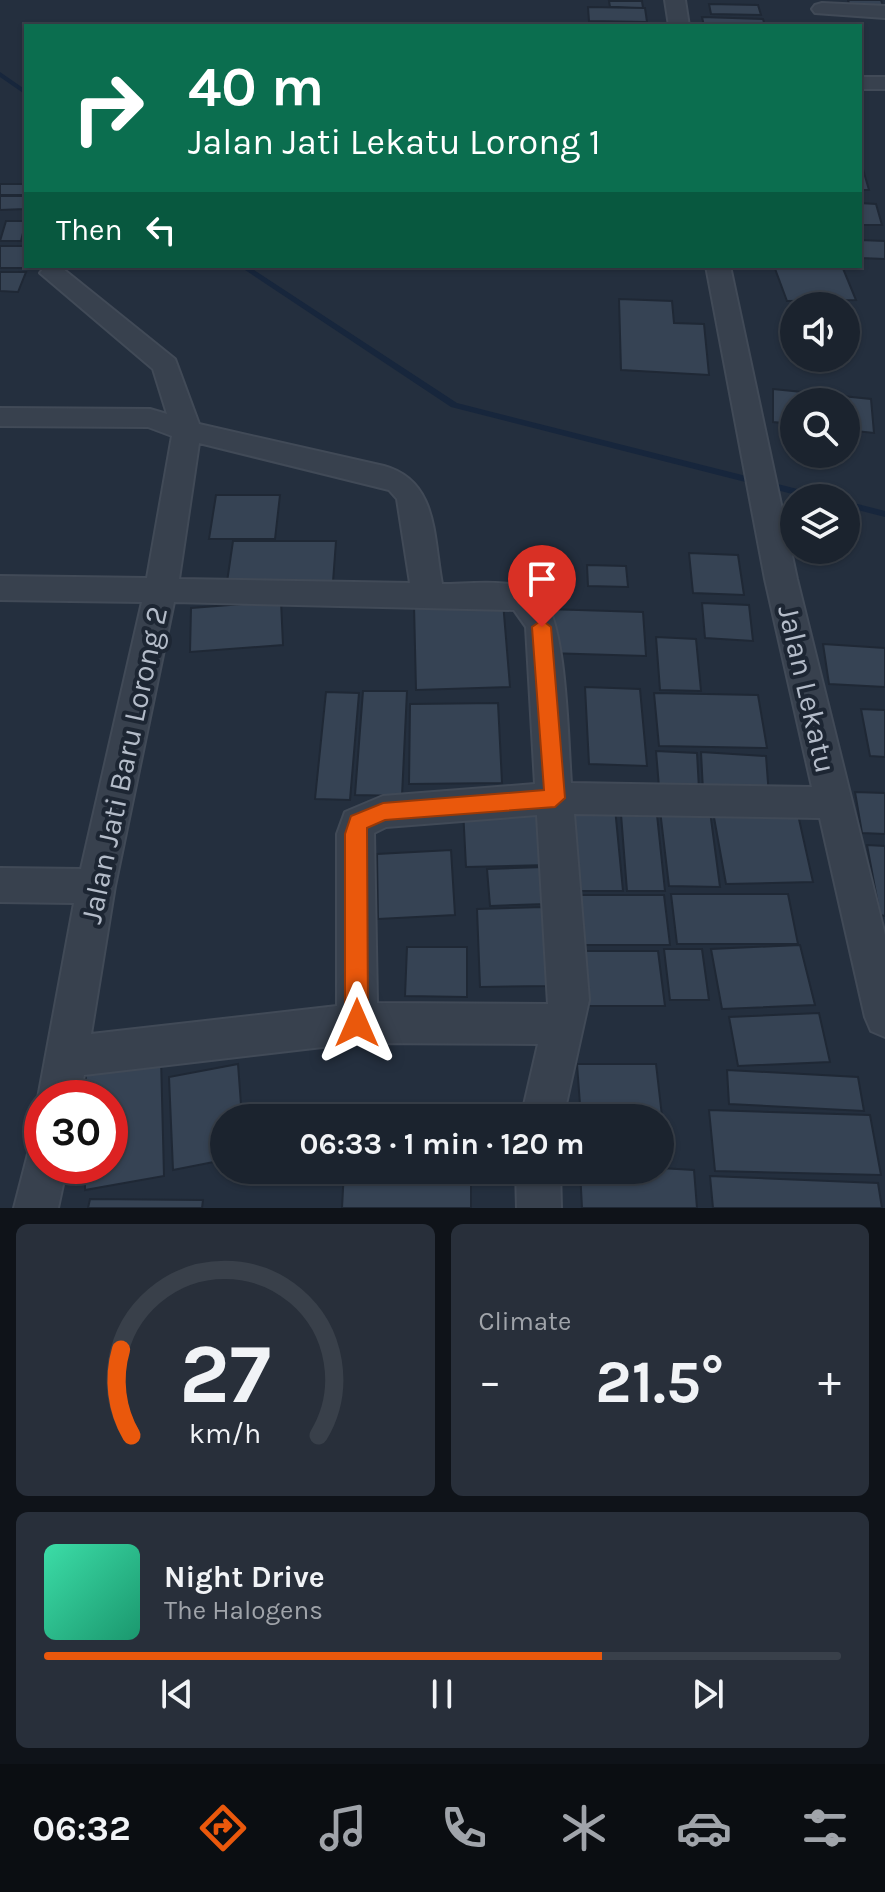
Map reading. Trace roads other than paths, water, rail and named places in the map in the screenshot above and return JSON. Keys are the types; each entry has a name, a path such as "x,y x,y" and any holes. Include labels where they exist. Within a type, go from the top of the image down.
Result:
{"street":[{"path":"675,0 679,24"},
{"path":"822,12 885,12"},
{"path":"862,83 885,83"},
{"name":"Jalan Lekatu","path":"718,268 781,579 833,803 883,998"},
{"path":"53,273 165,365 187,431 161,590 522,598 534,605 542,627 569,1000 545,1104"},
{"path":"0,417 150,418 187,431 282,450 384,476 399,483 411,496 428,595"},
{"name":"Jalan Jati Baru Lorong 2","path":"0,588 161,590 96,886 63,1080"},
{"path":"357,1023 355,834 358,823 383,812 555,798 833,803"},
{"path":"0,885 96,886"},
{"path":"67,1057 357,1023 565,1024"},
{"path":"36,1208 41,1184"},
{"path":"538,1184 539,1208"}],"waterway":[{"path":"0,74 24,92"},
{"path":"246,268 454,405 780,488"},
{"path":"860,508 885,514"}]}
